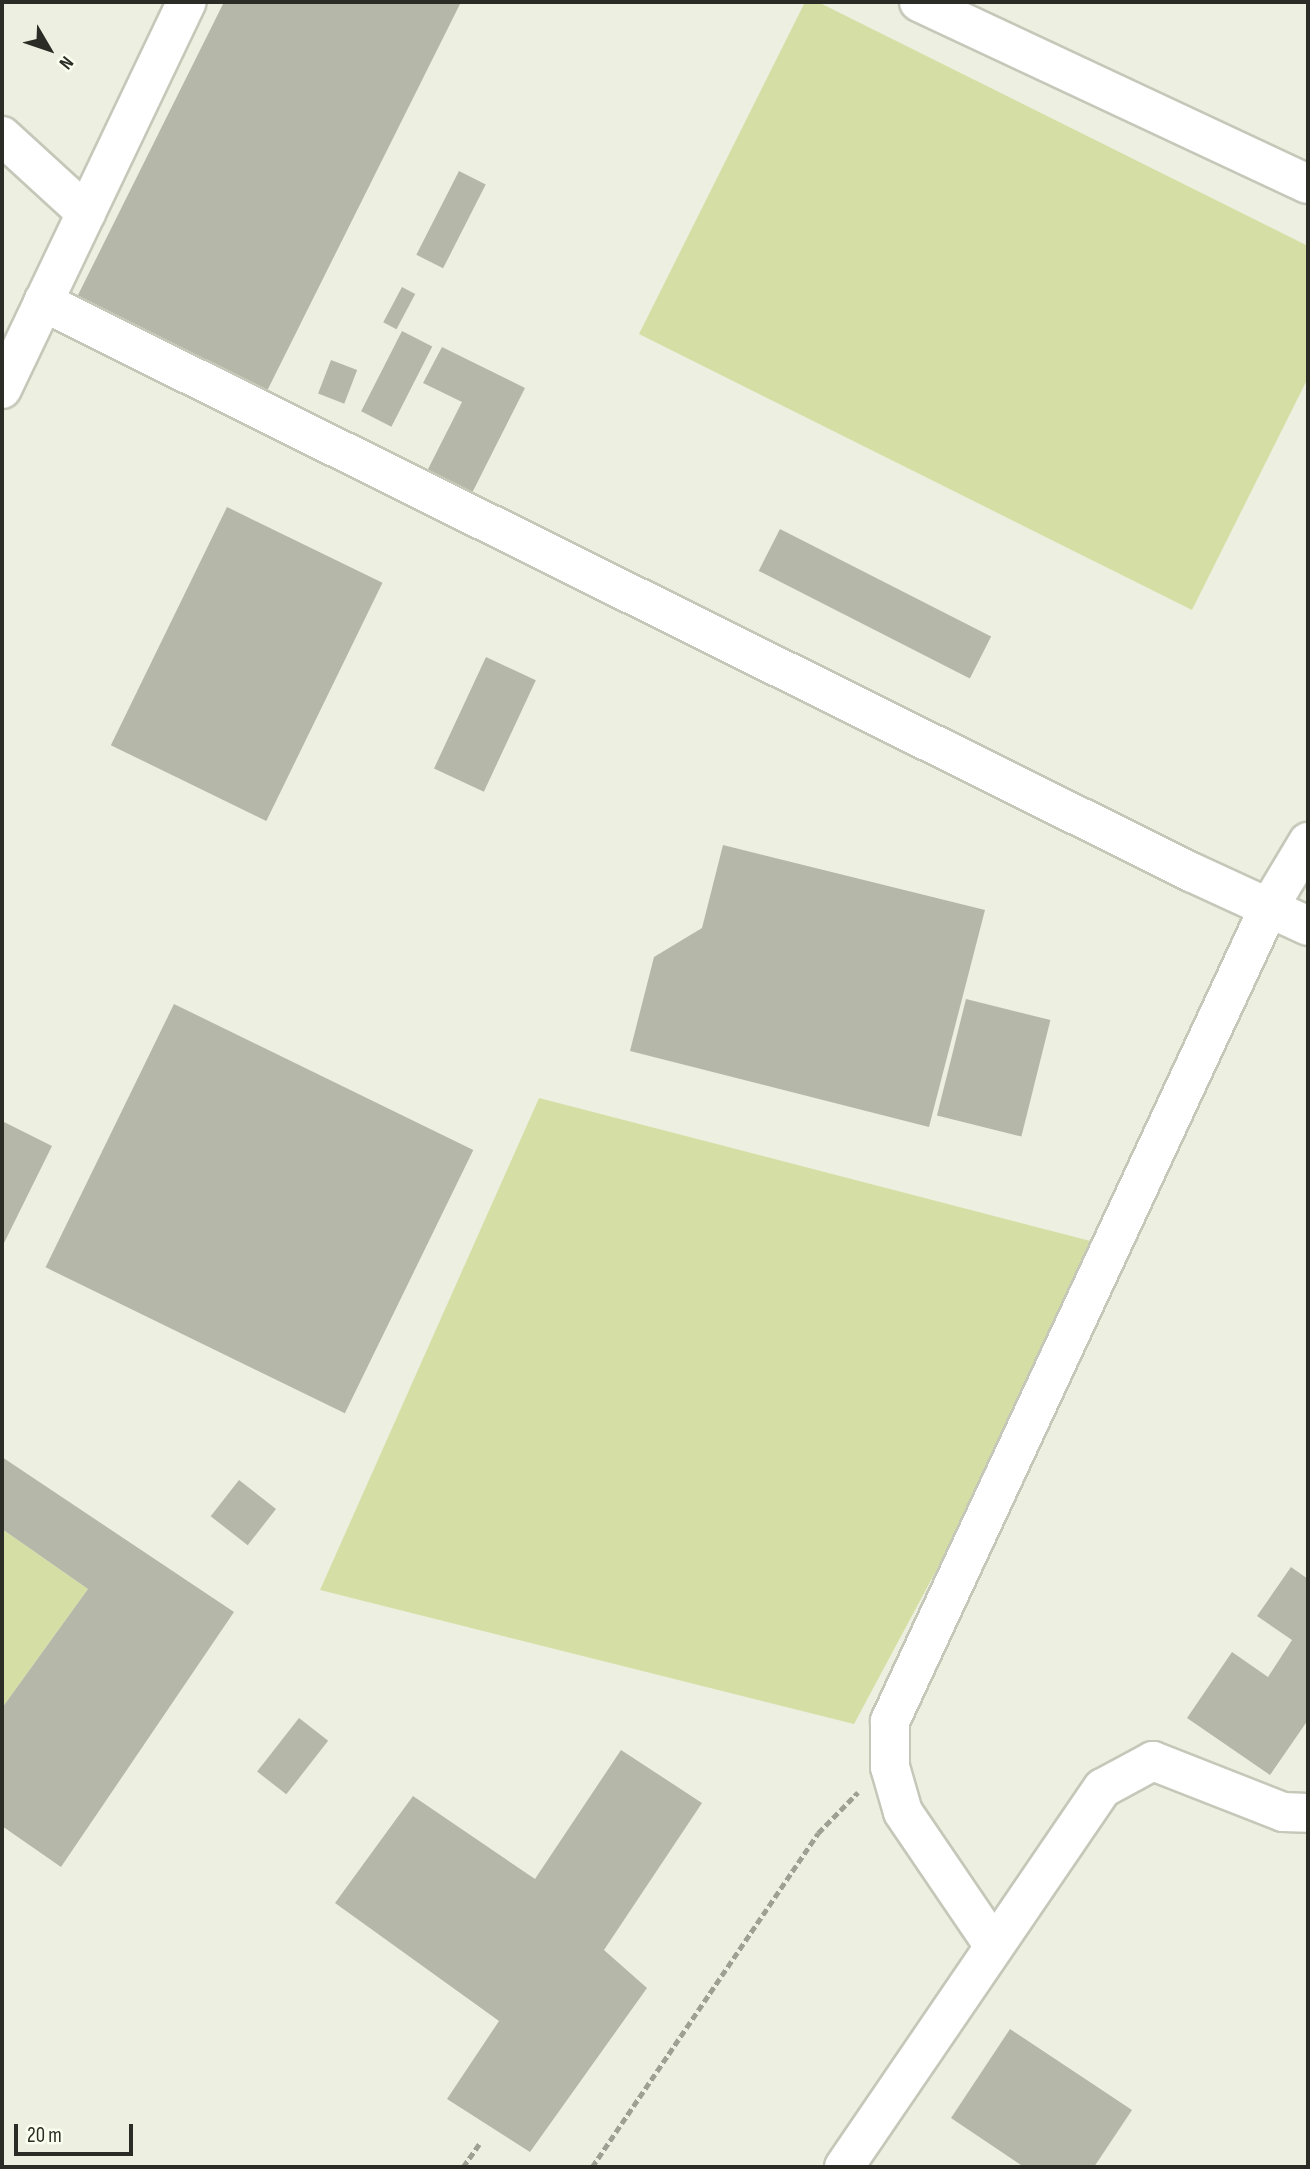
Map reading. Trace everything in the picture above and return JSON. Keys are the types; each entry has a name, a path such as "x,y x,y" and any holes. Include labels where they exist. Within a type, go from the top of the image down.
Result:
{"street":[{"path":"2,389 187,2"},
{"path":"919,2 1308,184"},
{"path":"2,136 86,213"},
{"path":"43,302 1308,926"},
{"path":"994,1947 903,1812 890,1768 890,1721 912,1667 1269,907 1308,842"},
{"path":"844,2167 1104,1788 1153,1761 1283,1812 1308,1813"}],"path":[{"path":"592,2167 818,1833 862,1788 890,1768"},
{"path":"463,2167 479,2144"}],"green space":[{"path":"805,2 818,2 1308,246 1308,378 1192,610 639,334"},
{"path":"539,1098 1110,1246 854,1724 320,1590"},
{"path":"2,1529 88,1589 2,1708"}],"building":[{"path":"224,2 461,2 265,395 75,301"},
{"path":"459,171 486,185 443,268 416,255"},
{"path":"402,287 415,294 396,329 383,322"},
{"path":"402,331 432,346 391,427 361,411"},
{"path":"442,347 525,388 469,499 424,477 462,402 423,383"},
{"path":"331,360 357,370 344,404 318,394"},
{"path":"227,507 382,583 266,821 111,745"},
{"path":"780,529 991,637 970,678 759,571"},
{"path":"486,657 536,680 484,792 434,768"},
{"path":"723,845 985,910 929,1127 630,1051 654,957 702,928"},
{"path":"966,999 1050,1020 1021,1136 937,1115"},
{"path":"174,1004 473,1150 345,1413 46,1267"},
{"path":"2,1121 52,1146 2,1247"},
{"path":"2,1457 234,1612 61,1867 2,1826 2,1708 88,1589 2,1529"},
{"path":"239,1480 276,1509 248,1545 211,1516"},
{"path":"1291,1567 1308,1579 1308,1720 1270,1775 1187,1718 1232,1652 1268,1677 1292,1640 1257,1616"},
{"path":"299,1718 328,1741 286,1794 257,1772"},
{"path":"621,1750 702,1803 604,1950 647,1988 530,2152 447,2099 499,2021 335,1903 413,1796 535,1879"},
{"path":"1010,2029 1132,2110 1094,2167 1024,2167 951,2118"}]}
